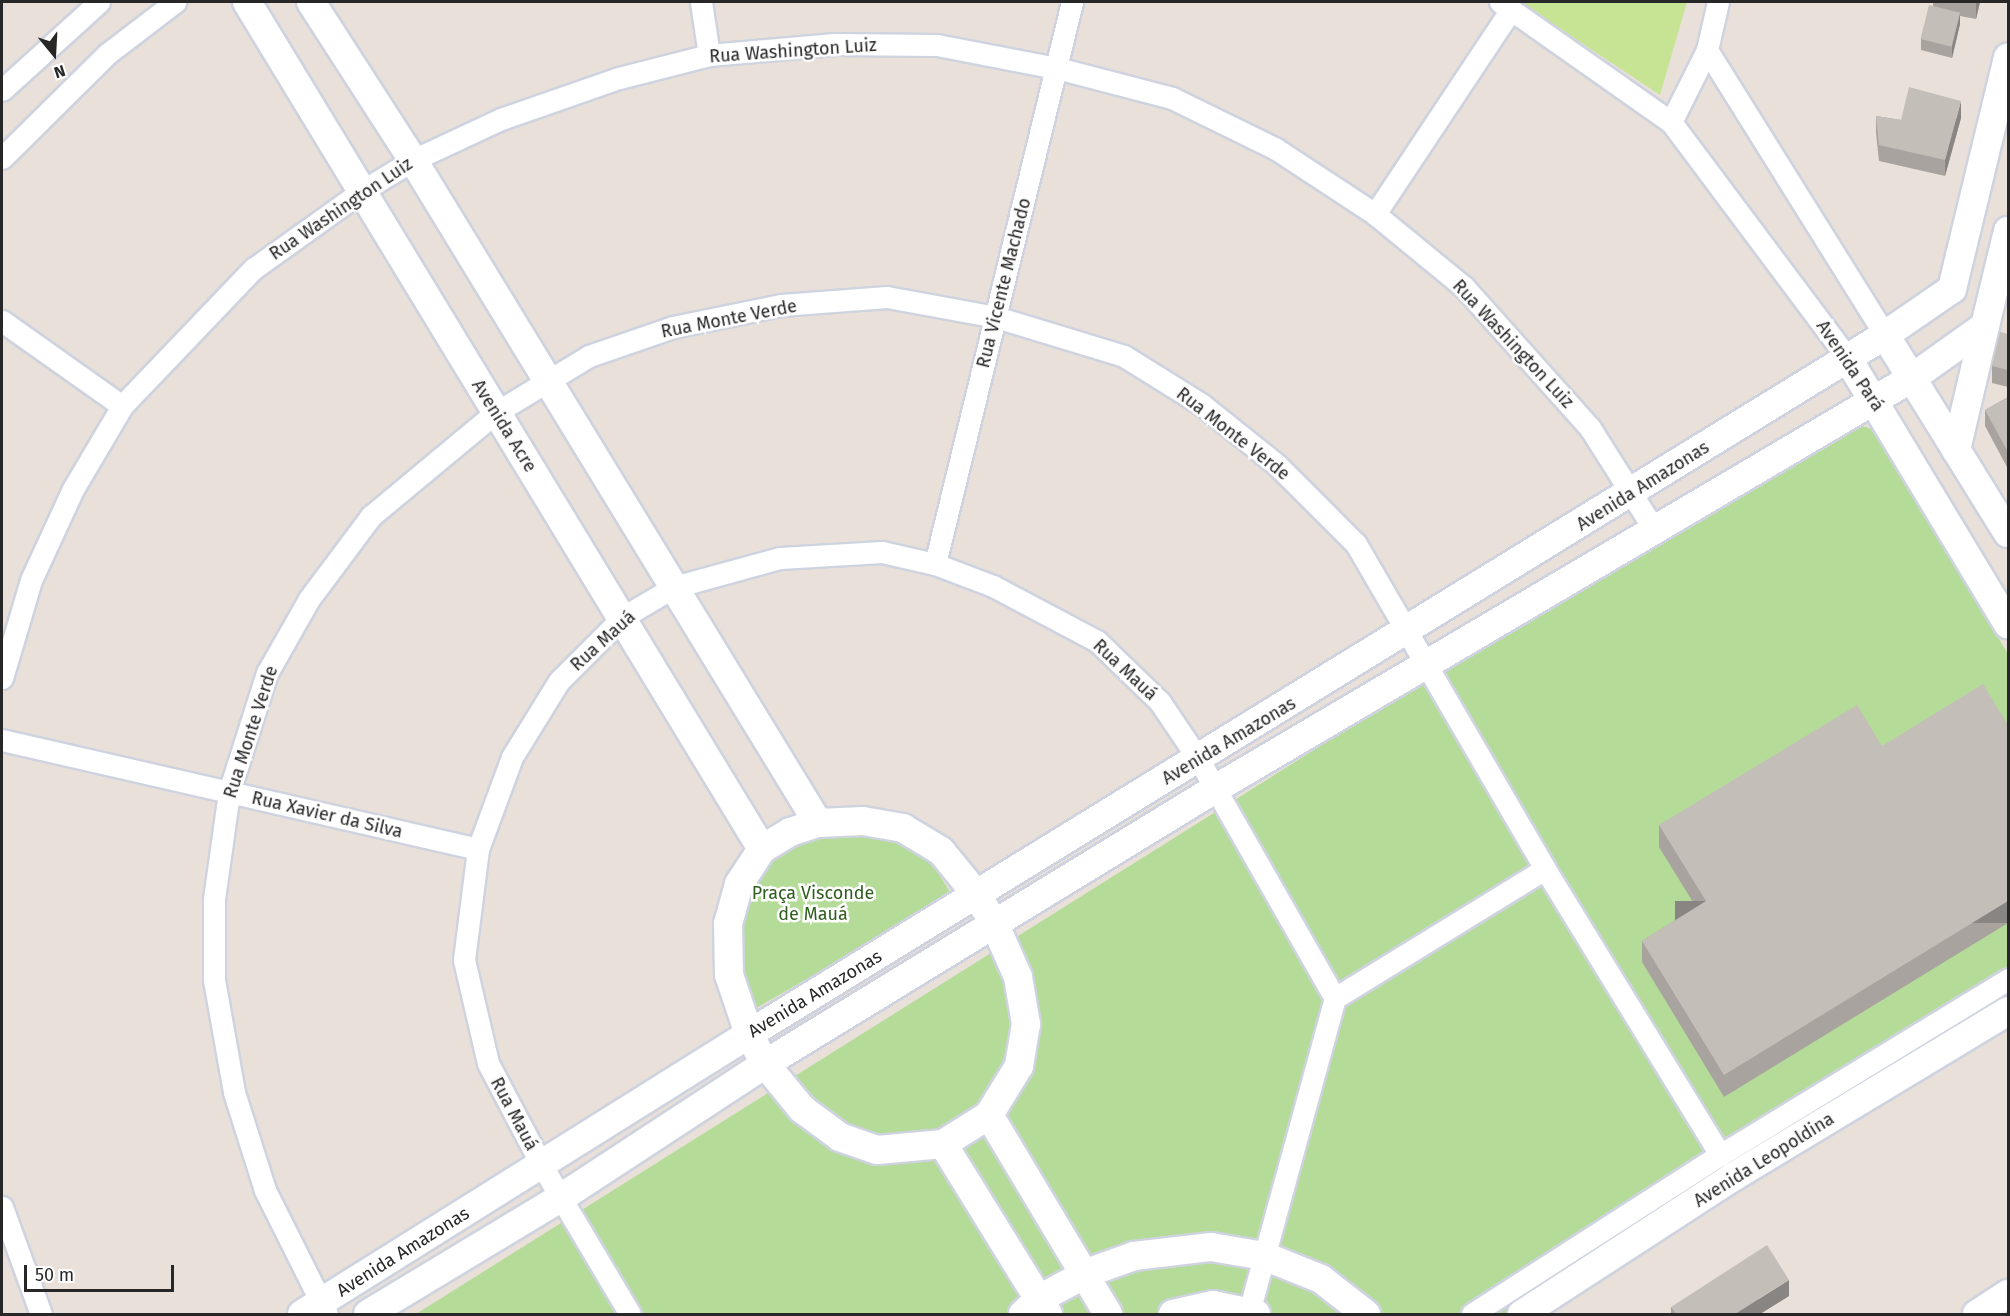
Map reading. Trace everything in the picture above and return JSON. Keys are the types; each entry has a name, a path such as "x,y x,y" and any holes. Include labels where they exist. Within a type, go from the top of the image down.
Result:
{"main road":[{"name":"Avenida Acre","path":"247,2 762,849"},
{"path":"311,2 413,160 818,823"},
{"name":"Avenida Amazonas","path":"317,1311 749,1034 1407,633 1885,335 1952,289 2008,58"},
{"path":"1956,450 2008,231"},
{"name":"Avenida Amazonas","path":"368,1314 562,1197 765,1064 1215,789 1425,663 1656,531 1874,401 1985,326"},
{"path":"1885,335 2008,533"},
{"name":"Avenida Pará","path":"1848,358 2008,624"},
{"path":"863,821 903,828 940,851 977,896 995,925 1018,977 1026,1024 1019,1066 989,1115 943,1144 877,1150 840,1137 802,1109 765,1064 749,1034 729,975 728,924 740,884 762,849 790,832 818,823 863,821"},
{"name":"Avenida Leopoldina","path":"1522,1314 1733,1177 2008,1011"},
{"path":"989,1115 1087,1273 1108,1314"},
{"path":"943,1144 1037,1309 1087,1273 1134,1256 1173,1249 1211,1247 1264,1256 1321,1279 1366,1314"},
{"path":"1977,1314 2008,1294"},
{"path":"1173,1314 1213,1305 1252,1313"}],"street":[{"path":"2,90 99,2"},
{"path":"2,158 107,54 175,2"},
{"path":"701,2 709,55"},
{"name":"Rua Vicente Machado","path":"935,564 1072,2"},
{"path":"1671,122 1707,50 1718,2"},
{"path":"1375,214 1505,5"},
{"name":"Avenida Pará","path":"1505,5 1671,122 1848,358"},
{"name":"Rua Washington Luiz","path":"2,678 31,580 73,489 122,406 253,269 362,191 413,160 501,119 619,78 709,55 835,44 937,45 1057,68 1172,98 1276,149 1375,214 1464,287 1530,357 1590,428 1656,531"},
{"path":"1707,50 1885,335"},
{"name":"Rua Monte Verde","path":"317,1311 265,1190 234,1092 214,980 214,899 229,792 267,673 309,599 371,516 495,413 589,356 673,327 781,305 887,297 996,317 1124,356 1200,404 1276,464 1356,544 1545,869 1720,1155"},
{"path":"2,321 122,406"},
{"name":"Rua Mauá","path":"630,1314 542,1166 488,1063 464,960 478,849 512,757 559,681 623,617 674,587 780,558 882,552 935,564 993,586 1097,641 1160,702 1199,760 1335,998"},
{"name":"Rua Xavier da Silva","path":"2,740 478,849"},
{"path":"1252,1313 1264,1256 1335,998 1545,869"},
{"path":"1472,1314 1720,1155 2008,979"},
{"path":"2,1207 41,1314"}],"green space":[{"path":"1520,2 1687,2 1660,95"},
{"path":"1857,424 1874,430 2008,654 2008,1019 1530,1314 416,1314 1658,534"},
{"name":"Praça Visconde de Mauá","path":"821,830 901,836 929,859 952,895 753,1010 740,979 737,928 747,889 770,856"}],"building":[{"path":"1929,5 1960,13 1952,47 1921,39"},
{"path":"1909,87 1961,101 1945,160 1879,145 1876,116 1901,120"},
{"path":"2000,332 2008,334 2008,370 1992,366"},
{"path":"2008,397 2008,452 1985,410"},
{"path":"1983,684 2008,725 2008,901 1724,1075 1642,941 1706,901 1659,825 1857,705 1882,746"},
{"path":"1767,1245 1789,1280 1735,1314 1676,1314 1671,1307"}]}
